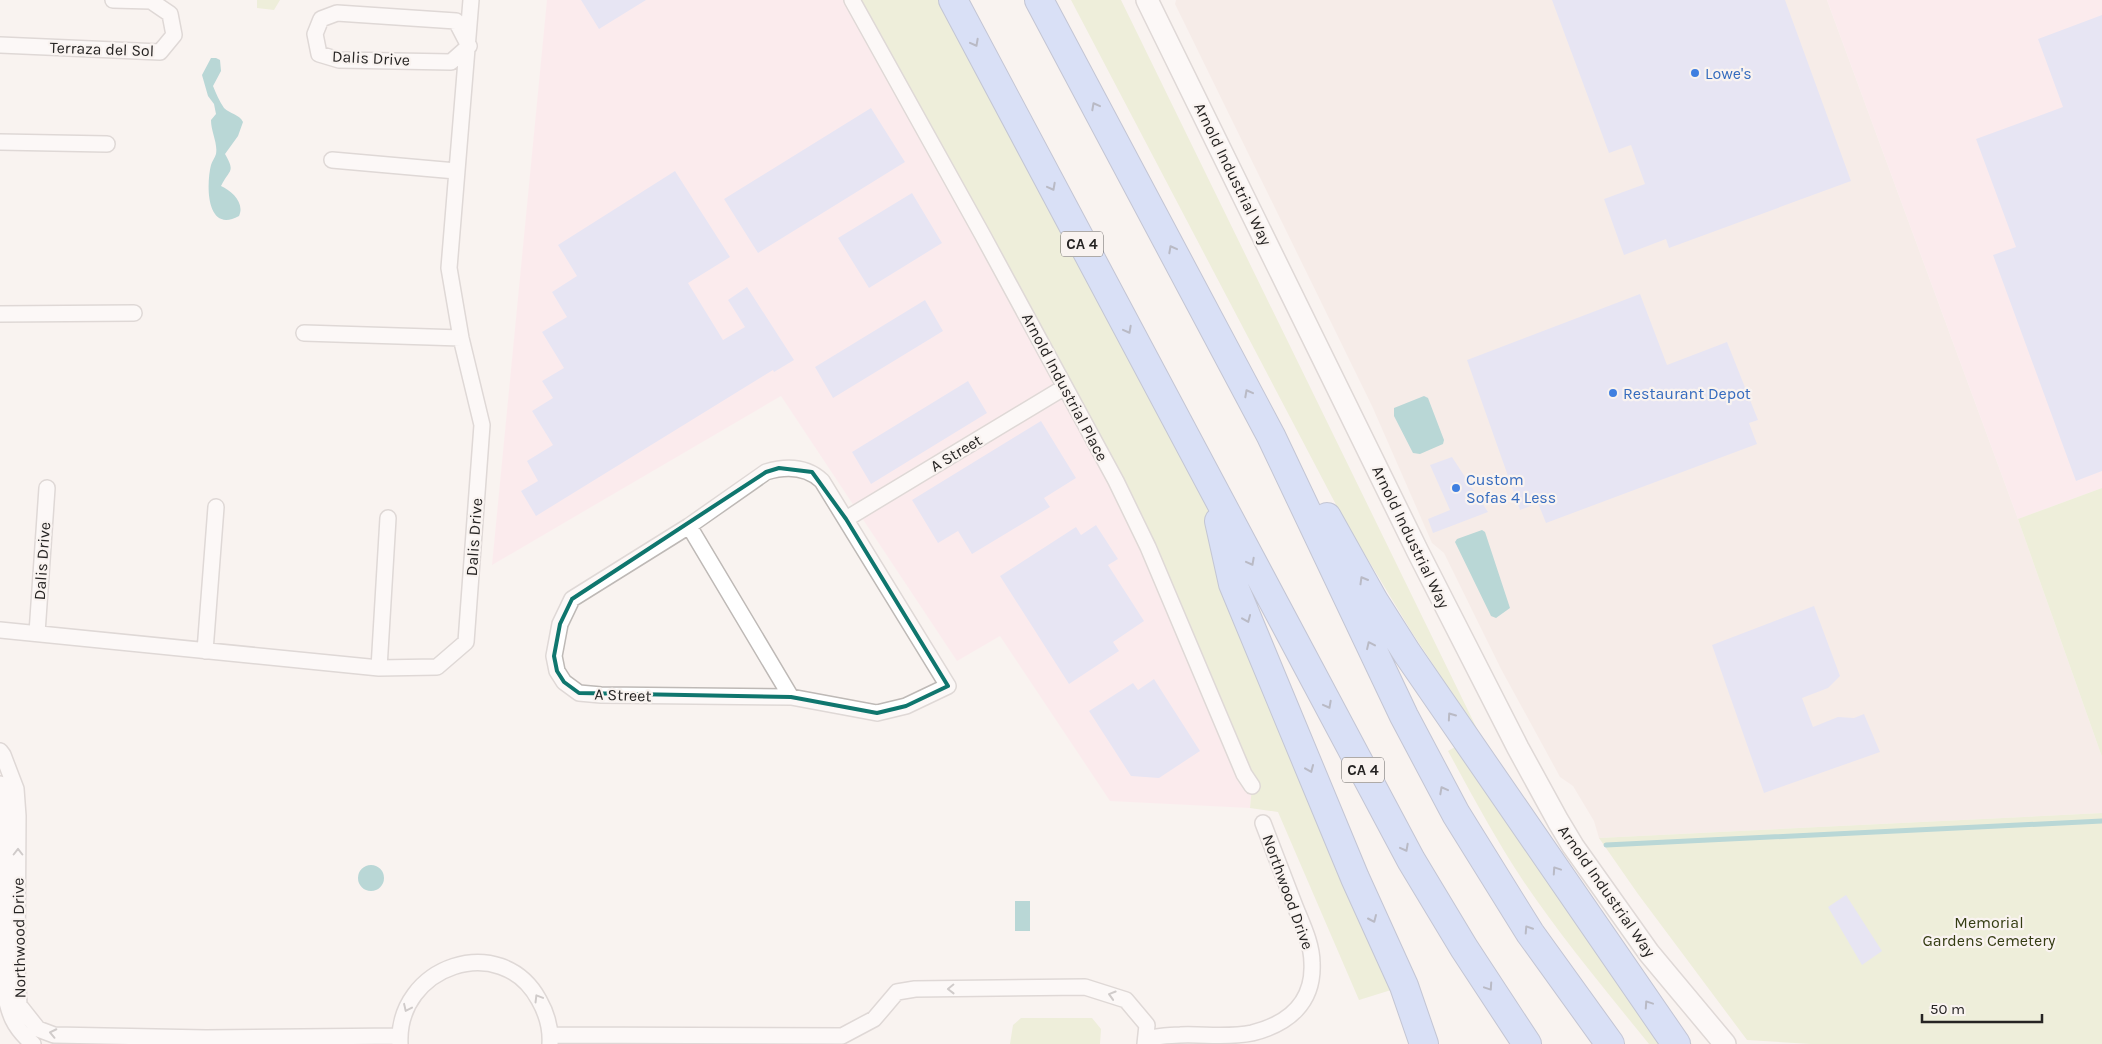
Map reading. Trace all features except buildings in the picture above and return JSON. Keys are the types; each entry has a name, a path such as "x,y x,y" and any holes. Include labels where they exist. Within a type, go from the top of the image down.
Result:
{"highway":[{"name":"CA 4","path":"953,0 1412,860 1464,948 1527,1044"},
{"path":"1039,0 1271,436 1404,716 1456,814 1516,910 1610,1044"},
{"path":"1271,436 1310,487 1374,601 1408,653 1676,1044"},
{"path":"1212,488 1233,584 1354,878 1404,986 1421,1032"},
{"path":"1556,969 1624,1044"}],"street":[{"name":"Terraza del Sol","path":"0,45 160,52 174,35 170,14 151,2 113,0"},
{"name":"Dalis Drive","path":"0,630 379,668 437,667 466,642 482,425 462,338 449,268 456,171 469,46 471,0"},
{"name":"Arnold Industrial Place","path":"852,0 1065,386 1148,547 1244,774 1252,786"},
{"name":"Arnold Industrial Way","path":"1147,0 1418,552 1518,748 1573,846 1650,953 1725,1044"},
{"name":"Dalis Drive","path":"337,12 456,21 469,46 451,62 338,60 319,54 315,34 320,19 337,12"},
{"path":"0,142 107,144"},
{"path":"332,160 456,171"},
{"path":"0,314 134,313"},
{"path":"304,333 462,338"},
{"name":"A Street","path":"846,519 1065,386"},
{"name":"A Street","path":"779,468 812,472 822,481 846,519 948,686 906,706 877,713 791,697 601,695 579,693 564,682 557,670 554,656 560,624 572,599 689,526 766,472 779,468"},
{"name":"Dalis Drive","path":"37,633 47,488"},
{"path":"205,651 216,507"},
{"path":"379,668 388,518"},
{"path":"689,526 791,697"},
{"name":"Northwood Drive","path":"0,751 16,788 18,816 7,918 19,1005 38,1029 54,1035 400,1040 404,1013 415,992 432,976 453,966 476,962 498,966 519,977 530,987 546,1013 550,1040 847,1040 874,1019 897,992 915,989 1085,987 1126,1000 1147,1025 1146,1041 1179,1035 1221,1036 1250,1033 1276,1026 1294,1014 1302,1004 1309,989 1312,962 1308,941 1263,823"},
{"name":"Northwood Drive","path":"0,784 5,804 7,918 4,989 8,1009 15,1027 33,1044"}],"highlighted area":[{"path":"779,468 812,472 846,519 948,686 906,706 877,713 791,697 579,693 564,682 557,671 554,656 560,624 572,599 766,472"}],"shaded area":[{"path":"547,0 852,0 1065,387 1252,786 1250,808 1110,801 1000,636 957,661 781,396 492,565"},
{"path":"1176,0 1827,0 2018,519 2102,757 2102,813 1599,838 1594,821 1573,786 1560,777 1501,669 1444,553 1432,543 1372,406 1175,4"},
{"path":"1827,0 2102,0 2102,488 2018,519"}],"green space":[{"path":"257,0 280,0 274,10 257,8"},
{"path":"852,0 957,0 1212,488 1233,584 1404,986 1359,1000 1278,812 1250,808 1252,786 1148,547"},
{"path":"1071,0 1121,0 1481,737 1411,631 1343,518"},
{"path":"2102,488 2102,757 2018,519"},
{"path":"1460,744 1472,761 1490,749 1554,853 1692,1044 1649,1044 1569,944 1514,866 1457,768 1448,751"},
{"name":"Memorial Gardens Cemetery","path":"2102,813 2102,1044 1811,1044 1747,1040 1638,894 1599,838"},
{"path":"1021,1018 1092,1018 1101,1029 1100,1044 1010,1044 1013,1025"}],"water":[{"path":"211,58 220,60 221,71 213,86 219,100 224,108 239,117 243,122 238,136 225,154 231,168 221,186 233,194 240,207 239,216 228,220 220,218 214,213 209,195 209,174 216,155 211,120 216,114 202,75"},
{"path":"1424,396 1428,398 1444,440 1443,444 1420,454 1413,453 1394,416 1394,408"},
{"path":"1482,530 1485,532 1510,608 1496,618 1491,616 1455,542 1457,539"},
{"path":"371,865 380,869 384,878 380,887 371,891 362,887 358,878 362,869"},
{"path":"1015,901 1030,901 1030,931 1015,931"}],"waterway":[{"path":"1606,845 2102,821"}],"place":[{"name":"Lowe's","path":"1695,73"},
{"name":"Restaurant Depot","path":"1613,393"},
{"name":"Custom Sofas 4 Less","path":"1456,488"}]}
